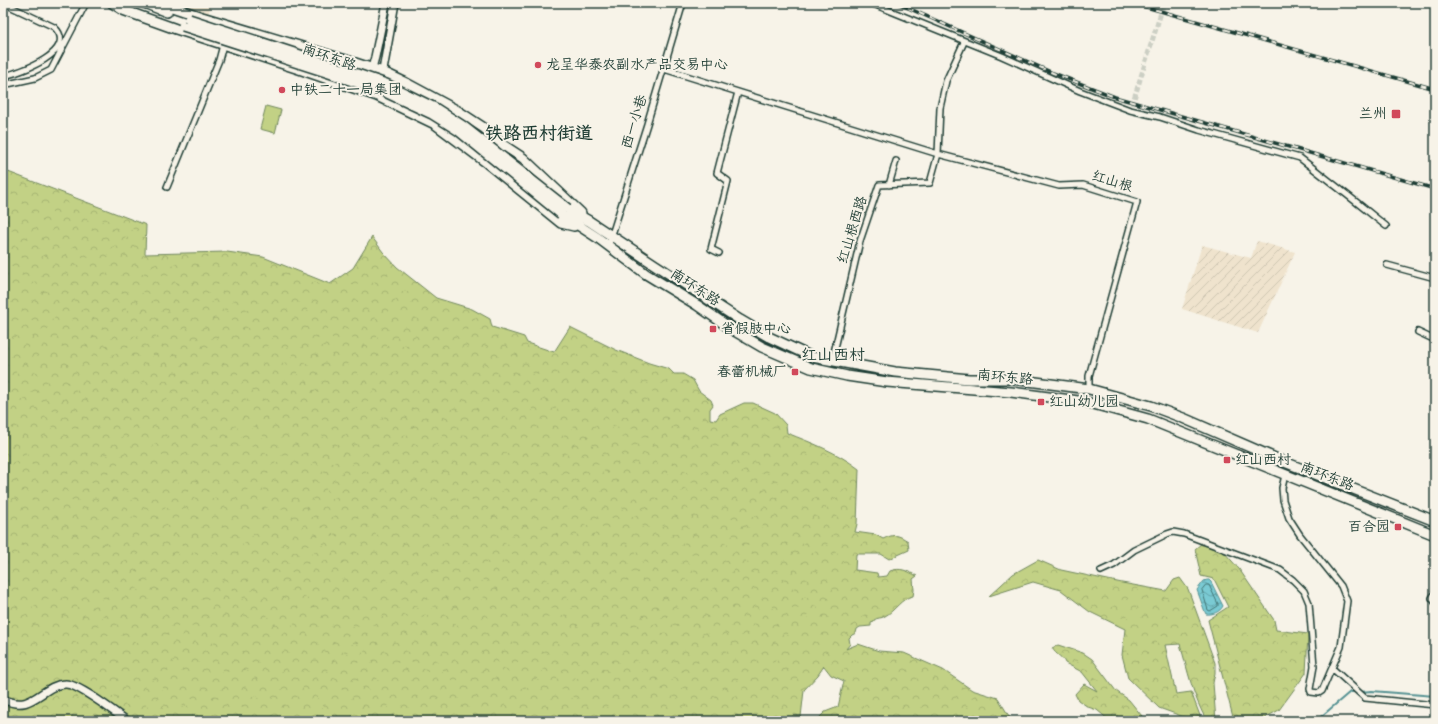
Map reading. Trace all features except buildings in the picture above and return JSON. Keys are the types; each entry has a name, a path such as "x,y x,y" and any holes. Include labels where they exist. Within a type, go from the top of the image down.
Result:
{"highway":[{"path":"112,3 124,10 377,96 435,124 487,163 560,223 582,228"},
{"name":"南环东路","path":"118,3 186,22 378,90 432,114 459,131 565,212 582,228 646,274 762,347 811,368 847,376 887,382 1024,394 1086,402 1148,418 1435,535"},
{"name":"南环东路","path":"144,3 186,22"},
{"path":"160,3 383,72 406,83 452,107 484,128 503,145 523,158 589,221"},
{"name":"南环东路","path":"565,212 589,221 769,337 812,357 894,372 969,379 1013,379 1089,389 1151,406 1176,415 1282,461 1435,521"},
{"path":"1086,402 1089,389"}],"street":[{"path":"3,3 54,27 59,33 60,38 60,47 53,54 36,64 10,75 3,76"},
{"path":"3,86 35,78 51,70 60,47 86,3"},
{"path":"366,92 386,3"},
{"path":"377,96 383,72 395,3"},
{"name":"西一小巷","path":"608,246 664,69 683,3"},
{"path":"871,3 964,42 1002,56 1080,91 1199,130 1300,158 1386,226"},
{"path":"896,161 890,185 930,182 938,154 940,108 946,81 964,42"},
{"path":"167,187 224,45"},
{"path":"664,69 938,154"},
{"path":"719,253 711,249 728,181 717,173 738,92"},
{"name":"红山根","path":"938,154 1059,186 1084,185 1137,202 1089,376 1089,389"},
{"name":"红山根西路","path":"832,361 860,241 880,185 890,185"},
{"path":"1387,265 1435,278"},
{"path":"1418,332 1435,340"},
{"path":"1101,571 1114,565 1134,550 1173,532 1184,534 1280,570 1304,591 1309,603 1314,666 1310,685 1311,692 1319,693 1322,691 1341,647 1347,601 1341,586 1300,535 1290,518 1283,500 1282,488 1285,475"},
{"path":"1435,593 1432,598 1435,602"},
{"path":"1332,668 1365,698 1435,705"},
{"path":"3,699 12,703 31,701 56,686 66,683 86,692 127,721"}],"shaded area":[{"path":"168,3 211,3 208,17"},
{"path":"1257,241 1295,252 1258,333 1182,309 1202,245 1251,258"}],"green space":[{"path":"266,106 281,110 275,133 260,129"},
{"path":"3,170 146,225 145,254 227,252 263,257 330,284 353,268 372,237 397,267 436,298 472,309 490,319 492,327 524,337 527,343 554,352 570,327 616,350 669,369 674,374 683,374 693,380 699,391 711,400 713,405 710,409 710,419 716,420 720,414 744,403 753,403 775,413 786,425 787,433 833,453 859,469 857,524 855,532 876,535 883,539 890,536 896,536 908,541 909,550 889,559 881,554 856,554 855,570 877,573 878,577 887,576 890,571 894,570 907,571 917,576 913,579 913,596 905,599 889,614 874,620 874,622 871,623 871,626 860,627 857,629 856,633 849,638 850,644 846,649 858,644 879,651 904,653 943,670 972,690 998,698 1012,721 816,721 825,712 838,707 844,681 831,675 824,666 804,690 801,717 797,721 3,721"},
{"path":"1202,543 1224,552 1239,569 1274,620 1276,630 1308,634 1306,673 1279,710 1259,721 1234,721 1208,620 1228,607 1214,579 1201,576 1195,549"},
{"path":"1038,560 1061,570 1166,591 1174,580 1180,578 1188,589 1215,663 1213,683 1216,721 1207,721 1202,712 1191,684 1180,644 1165,645 1176,694 1191,692 1202,721 1195,721 1159,708 1128,678 1122,655 1125,629 1090,612 1061,590 1033,582 989,596 1013,574"},
{"path":"1058,645 1083,653 1092,659 1116,691 1129,700 1146,721 1110,721 1097,710 1088,707 1078,700 1075,694 1084,684 1097,691 1082,672 1065,663 1052,648"}],"water":[{"path":"1207,580 1211,582 1223,606 1216,613 1211,614 1206,614 1197,590 1204,581"}],"waterway":[{"path":"1360,692 1372,691 1435,696"},
{"path":"1316,721 1350,692 1356,692"}],"tunnel":[{"path":"1132,105 1164,3"}],"railway":[{"path":"897,3 1053,73 1115,97 1435,189"},
{"path":"1132,3 1435,89"}],"place":[{"name":"龙呈华泰农副水产品交易中心","path":"538,65"},
{"name":"中铁二十一局集团","path":"282,90"},
{"name":"兰州","path":"1396,114"},
{"name":"省假肢中心","path":"713,329"},
{"name":"春蕾机械厂","path":"795,372"},
{"name":"红山幼儿园","path":"1041,402"},
{"name":"红山西村","path":"1227,460"},
{"name":"百合园","path":"1398,527"}],"district":[{"name":"铁路西村街道","path":"539,135"},
{"name":"红山西村","path":"833,356"}]}
